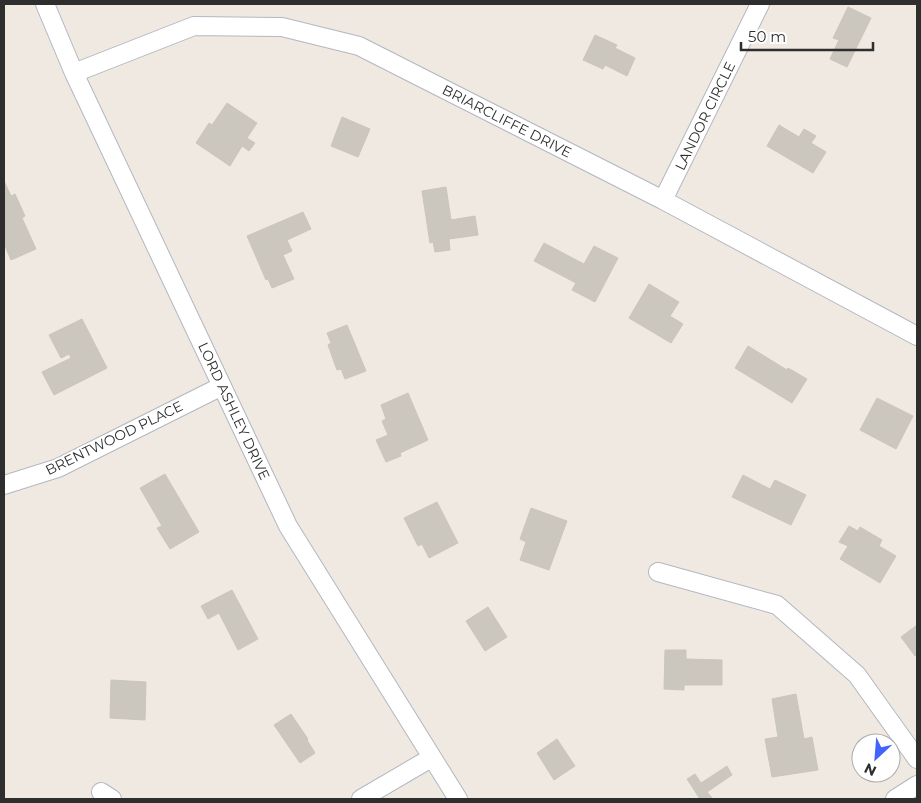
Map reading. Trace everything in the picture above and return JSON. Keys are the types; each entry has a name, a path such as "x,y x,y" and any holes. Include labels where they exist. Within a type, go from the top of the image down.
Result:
{"street":[{"name":"LORD ASHLEY DRIVE","path":"44,4 74,73 288,526 458,799"},
{"name":"LANDOR CIRCLE","path":"663,200 760,4"},
{"name":"BRIARCLIFFE DRIVE","path":"74,73 194,26 282,27 359,46 663,200 917,336"},
{"name":"BRENTWOOD PLACE","path":"4,485 58,468 222,386"},
{"path":"658,572 777,605 857,676 917,760"},
{"path":"362,799 431,758"},
{"path":"895,799 917,785"}],"building":[{"path":"848,7 871,18 847,67 830,59 839,40 833,38"},
{"path":"595,35 617,45 615,48 635,58 627,76 605,65 603,69 583,60"},
{"path":"227,103 257,123 247,138 255,143 249,151 242,146 230,166 196,143 209,123 212,125"},
{"path":"342,117 370,129 358,157 331,146"},
{"path":"779,125 799,137 804,129 816,136 811,143 826,152 813,173 767,146"},
{"path":"4,181 11,196 15,194 25,216 22,218 36,249 11,260 4,246"},
{"path":"446,187 451,220 475,216 478,235 449,239 450,250 435,252 433,242 430,243 422,191"},
{"path":"303,212 311,229 287,240 292,251 283,255 294,279 272,288 268,279 266,280 247,236"},
{"path":"544,243 584,264 594,246 618,258 595,302 572,290 576,283 534,261"},
{"path":"649,284 679,302 670,316 683,324 671,343 629,318"},
{"path":"82,319 107,368 54,395 42,372 71,358 69,354 61,358 49,335"},
{"path":"347,325 366,371 345,379 341,369 337,370 328,345 331,343 327,333"},
{"path":"748,346 787,370 788,368 807,379 792,403 735,368"},
{"path":"408,393 428,440 400,453 401,456 386,462 376,440 388,435 382,421 386,419 381,405"},
{"path":"877,398 913,416 896,449 860,430"},
{"path":"165,474 199,532 170,549 157,528 162,526 140,488"},
{"path":"743,475 770,489 775,480 806,495 791,525 732,497"},
{"path":"437,502 458,543 429,558 422,544 418,546 404,518"},
{"path":"531,508 567,521 549,570 520,560 526,542 520,539"},
{"path":"849,526 858,531 860,527 882,540 879,546 896,556 880,583 840,559 848,546 839,542"},
{"path":"232,590 258,639 238,650 219,613 208,619 201,606"},
{"path":"488,607 507,637 485,651 466,621"},
{"path":"917,625 917,655 915,656 901,637"},
{"path":"665,650 686,650 686,659 722,660 722,685 684,685 684,690 664,689"},
{"path":"111,680 146,682 145,720 110,718"},
{"path":"796,694 804,739 812,737 818,770 772,777 765,739 778,737 772,699"},
{"path":"291,714 315,753 300,763 274,725"},
{"path":"557,739 575,766 554,780 537,753"},
{"path":"727,766 732,775 707,792 713,799 700,799 687,779 695,774 701,783"}]}
